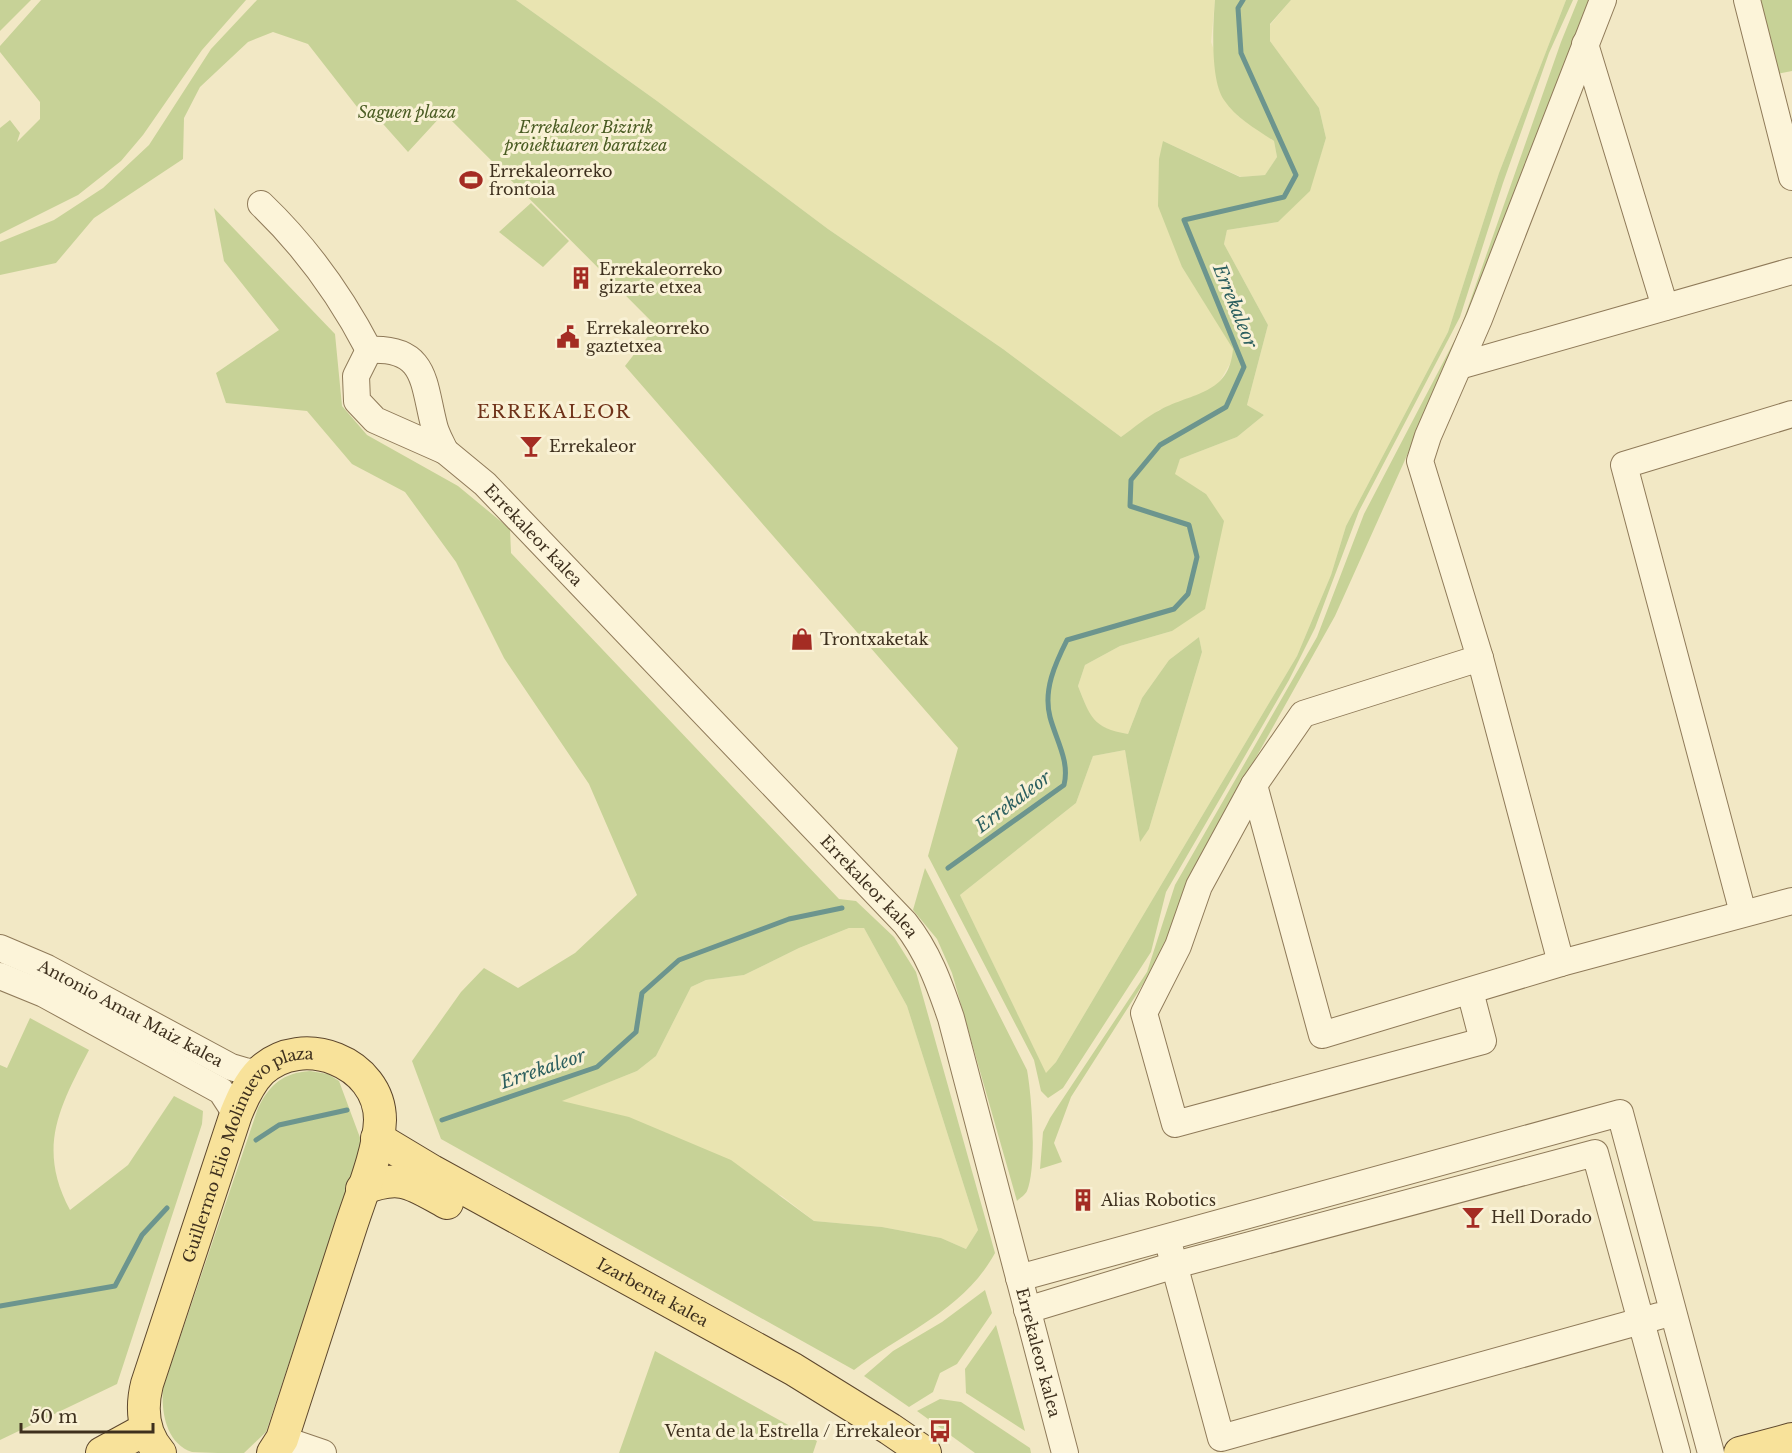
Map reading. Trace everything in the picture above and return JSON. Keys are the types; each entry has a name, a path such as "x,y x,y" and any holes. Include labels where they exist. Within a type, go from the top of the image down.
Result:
{"main road":[{"name":"Guillermo Elio Molinuevo plaza","path":"153,1441 143,1410 147,1384 236,1114 251,1082 262,1070 285,1057 300,1053 316,1053 340,1060 363,1078 378,1103 377,1138 277,1446"},
{"name":"Izarbenta kalea","path":"377,1138 423,1166 793,1369 925,1453"},
{"name":"Izarbenta kalea","path":"362,1189 392,1179 403,1181 422,1190 782,1388 887,1453"},
{"path":"1740,1453 1792,1439"},
{"path":"102,1453 153,1441"}],"street":[{"path":"1561,963 1480,658 1420,461 1603,0"},
{"path":"1747,0 1792,177"},
{"path":"1585,44 1665,307"},
{"path":"261,204 295,237 352,317 369,350"},
{"path":"1459,366 1792,271"},
{"name":"Errekaleor kalea","path":"445,451 434,426 428,388 420,370 407,357 387,349 369,350 356,376 357,401 375,420 445,451 517,515 905,923 922,945 937,976 951,1018 1065,1453"},
{"path":"1743,912 1624,465 1791,419"},
{"path":"1470,991 1483,1041 1175,1124 1144,1013 1178,946 1199,886 1254,785 1303,714 1480,658"},
{"path":"1254,785 1322,1035 1561,963 1743,912 1792,901"},
{"name":"Antonio Amat Maiz kalea","path":"0,948 46,968 231,1067 248,1072 262,1070"},
{"name":"Antonio Amat Maiz kalea","path":"0,976 44,994 214,1087 230,1101 236,1114"},
{"path":"1018,1278 1620,1113 1711,1453"},
{"path":"1586,1122 1677,1453"},
{"path":"1028,1310 1175,1265 1628,1144"},
{"path":"1166,1238 1221,1438 1674,1313"},
{"path":"277,1446 323,1453"}],"shaded area":[{"path":"516,0 1215,0 1211,42 1238,116 1274,141 1277,157 1265,175 1241,177 1163,141 1182,267 1234,349 1232,360 1216,388 1159,410 1121,437 1003,349 828,229 657,101"},
{"path":"1291,0 1566,0 1499,173 1448,332 1346,526 1331,575 1297,656 1056,1062 1046,1074 960,895 1076,803 1093,756 1125,750 1140,841 1149,829 1202,652 1199,637 1169,660 1142,698 1128,734 1112,732 1091,719 1078,686 1085,665 1120,646 1172,631 1206,494 1174,474 1180,459 1237,437 1264,415 1247,405 1268,325 1224,244 1227,230 1278,222 1309,191 1326,138 1319,108 1270,41 1270,25"},
{"path":"849,928 864,928 907,1006 978,1230 966,1249 941,1238 882,1227 814,1221 782,1196 561,1101 637,1071 656,1056 691,987 706,980 744,975 799,948"}],"green space":[{"path":"0,0 31,0 0,31"},
{"path":"41,0 246,0 202,50 143,135 121,161 78,195 0,234 0,128 10,120 20,133 17,142 40,119 40,102 0,52 0,46"},
{"path":"257,0 516,0 657,101 828,229 1003,349 1121,437 1155,413 1217,384 1225,375 1230,364 1233,349 1182,267 1158,206 1159,159 1163,141 1240,177 1265,175 1277,157 1274,141 1234,112 1224,100 1216,79 1214,66 1215,0 1291,0 1270,24 1270,41 1319,108 1326,138 1310,191 1278,222 1227,230 1224,244 1268,325 1247,405 1264,415 1237,437 1180,459 1175,474 1206,494 1224,521 1205,609 1172,631 1120,646 1085,665 1078,686 1094,719 1107,728 1128,734 1142,698 1169,660 1199,637 1202,652 1149,829 1140,842 1125,750 1093,756 1076,803 960,895 1046,1073 1056,1062 1297,656 1331,575 1346,526 1448,332 1499,173 1566,0 1573,0 1549,53 1503,183 1460,317 1359,511 1315,628 1289,680 1166,892 1151,952 1063,1088 1048,1098 1041,1091 1034,1060 928,856 958,748 625,366 656,326 438,107 443,114 408,152 368,107 361,112 308,44 273,32 248,42 200,87 184,118 183,159 94,218 56,263 0,275 0,242 54,220 103,188 149,145 211,49"},
{"path":"1578,0 1589,0 1461,335 1335,616 1235,795 1177,909 1166,948 1071,1097 1054,1143 1062,1162 1040,1169 1043,1132 1050,1118 1147,972 1175,885 1317,637 1364,514 1460,330 1561,42"},
{"path":"1756,0 1792,0 1792,71 1777,74"},
{"path":"531,203 569,241 543,267 499,232"},
{"path":"214,208 335,334 342,406 367,435 458,486 510,529 511,553 839,899 856,901 894,937 916,972 995,1253 982,1273 950,1305 854,1370 441,1139 412,1061 461,992 484,968 518,988 575,953 637,895 589,784 504,658 456,562 405,492 352,464 307,411 226,403 216,373 279,330 224,261","holes":["849,928 864,928 907,1006 978,1230 966,1249 941,1238 882,1227 814,1221 731,1160 629,1117 562,1101 637,1071 656,1056 691,987 706,980 744,975 799,948"]},
{"path":"925,868 1027,1070 1032,1114 1032,1165 1027,1191 1017,1201 952,973 937,939 913,910"},
{"path":"30,1018 89,1050 69,1091 56,1128 55,1167 60,1188 70,1210 128,1165 174,1096 203,1111 202,1124 117,1384 0,1440 0,1065 7,1068"},
{"path":"310,1071 328,1074 339,1081 362,1143 266,1432 244,1453 192,1452 176,1442 167,1426 163,1407 163,1388 258,1108 267,1092 278,1081 292,1074"},
{"path":"985,1290 992,1313 957,1364 940,1373 933,1392 909,1407 864,1376 893,1351 942,1322"},
{"path":"996,1325 1025,1431 966,1393 965,1369"},
{"path":"655,1351 817,1441 813,1453 619,1453"},
{"path":"940,1399 961,1402 1030,1448 1031,1453 975,1453 917,1411"}],"waterway":[{"name":"Errekaleor","path":"948,868 1064,785 1064,759 1050,717 1048,697 1055,668 1067,640 1174,609 1188,594 1197,557 1189,525 1130,506 1131,480 1160,445 1226,407 1244,367 1184,220 1284,197 1296,175 1241,53 1238,8 1243,0"},
{"name":"Errekaleor","path":"442,1120 597,1067 636,1032 642,993 679,960 789,919 842,908"},
{"path":"256,1140 279,1125 347,1110"},
{"name":"Errekaleor","path":"0,1306 115,1286 142,1235 167,1208"}],"place":[{"name":"Errekaleorreko frontoia","path":"471,180"},
{"name":"Errekaleorreko gizarte etxea","path":"581,278"},
{"name":"Errekaleorreko gaztetxea","path":"568,337"},
{"name":"Errekaleor","path":"531,446"},
{"name":"Trontxaketak","path":"802,639"},
{"name":"Alias Robotics","path":"1083,1200"},
{"name":"Hell Dorado","path":"1473,1217"},
{"name":"Venta de la Estrella / Errekaleor","path":"940,1431"}],"district":[{"name":"ERREKALEOR","path":"554,412"}],"park label":[{"name":"Saguen plaza","path":"407,112"},
{"name":"Errekaleor Bizirik proiektuaren baratzea","path":"586,136"}]}
